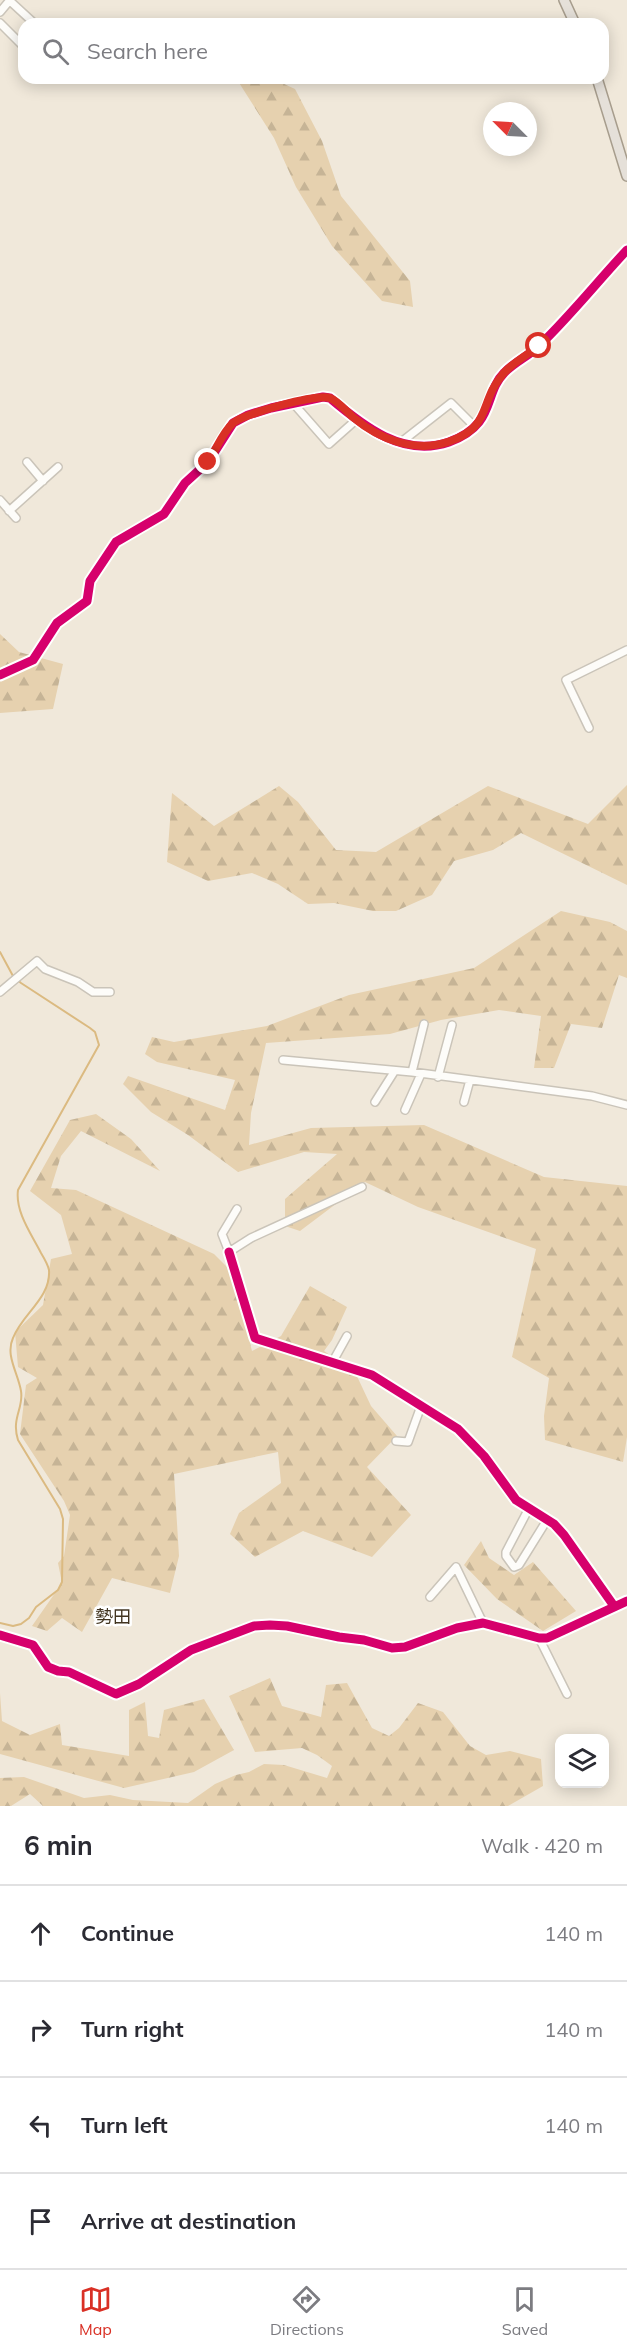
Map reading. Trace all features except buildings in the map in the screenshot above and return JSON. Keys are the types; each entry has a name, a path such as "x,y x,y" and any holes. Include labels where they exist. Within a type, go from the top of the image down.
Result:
{"main road":[{"path":"564,0 572,18"},
{"path":"599,84 627,176"}],"street":[{"path":"0,12 10,1 28,18"},
{"path":"0,23 18,41"},
{"path":"1,673 28,663 37,656 57,623 87,601 90,581 111,547 164,514 185,483 208,462 233,423 248,415 320,397 330,398 356,420 384,437 400,443 434,445 455,439 475,427 484,414 489,397 504,373 539,346 627,250"},
{"path":"293,403 329,444 356,420"},
{"path":"400,443 452,403 475,427"},
{"path":"27,462 43,481"},
{"path":"9,511 58,467"},
{"path":"0,500 16,518"},
{"path":"589,728 566,680 627,650"},
{"path":"0,992 37,961 45,969 78,982 93,992 110,992"},
{"path":"412,1072 424,1024"},
{"path":"438,1077 452,1025"},
{"path":"283,1060 412,1072 592,1096 627,1105"},
{"path":"375,1102 394,1072"},
{"path":"405,1110 420,1074"},
{"path":"465,1102 470,1080"},
{"path":"229,1252 251,1238 362,1187"},
{"path":"237,1209 222,1234 255,1338 372,1375 447,1421 471,1440 516,1500 528,1510 547,1520 564,1535 614,1606"},
{"path":"332,1363 347,1336"},
{"path":"396,1441 408,1442 421,1406"},
{"path":"528,1510 506,1552 506,1556 514,1567 519,1565 547,1520"},
{"path":"429,1597 456,1567 483,1623"},
{"path":"0,1635 33,1646 48,1668 69,1672 116,1694 139,1684 191,1650 254,1626 287,1626 364,1640 392,1648 405,1647 483,1623 539,1638 547,1638 627,1601"},
{"path":"539,1638 567,1694"}],"green space":[{"path":"240,84 284,84 295,89 322,141 341,196 410,281 413,307 382,301 332,246 296,187 274,138"},
{"path":"0,634 19,652 63,664 53,709 0,713"},
{"path":"627,785 627,885 521,833 493,850 454,861 432,895 396,911 373,911 334,903 308,904 278,884 252,873 208,881 167,862 172,793 214,826 279,786 298,802 336,850 376,852 488,786 588,824"},
{"path":"561,911 610,922 627,931 627,978 619,975 602,1028 571,1024 554,1068 534,1068 541,1016 499,1010 441,1020 390,1034 266,1043 251,1113 249,1145 311,1128 424,1125 544,1177 627,1186 627,1437 623,1462 545,1440 544,1416 549,1378 512,1357 536,1249 418,1207 365,1182 300,1231 285,1226 285,1199 337,1154 304,1152 238,1172 188,1135 151,1112 123,1084 128,1076 225,1110 235,1080 157,1062 145,1054 152,1037 174,1042 267,1026 349,995 474,968"},
{"path":"96,1114 131,1139 160,1171 81,1131 61,1156 51,1188 76,1190 214,1254 232,1272 252,1351 281,1336 310,1286 347,1307 332,1340 324,1351 355,1372 371,1406 397,1436 367,1467 411,1515 372,1557 303,1531 255,1557 230,1534 239,1513 281,1483 278,1452 174,1474 179,1556 170,1593 112,1578 82,1632 62,1618 47,1631 32,1626 62,1583 58,1563 64,1556 70,1515 64,1501 20,1434 26,1385 37,1378 18,1367 15,1332 43,1305 51,1259 72,1254 61,1215 30,1191 70,1120"},
{"path":"481,1541 489,1558 514,1575 533,1562 576,1611 543,1631 497,1599 464,1565"},
{"path":"270,1678 282,1706 321,1717 326,1685 347,1683 372,1728 389,1736 399,1728 418,1703 443,1712 470,1746 486,1755 510,1751 541,1759 543,1786 508,1806 43,1806 30,1794 11,1806 0,1806 0,1778 24,1777 84,1798 110,1795 133,1800 188,1803 215,1784 264,1764 284,1765 327,1778 332,1766 302,1748 255,1752 229,1696"},
{"path":"0,1693 2,1721 30,1735 60,1724 62,1745 129,1756 129,1710 145,1702 148,1736 159,1738 164,1710 204,1699 234,1750 194,1772 124,1788 0,1754"}],"waterway":[{"path":"0,952 13,976 95,1032 99,1045 18,1190 22,1215 49,1270 48,1280 41,1297 17,1329 11,1344 11,1357 21,1391 16,1432 18,1440 60,1509 63,1519 62,1582 58,1590 36,1607 29,1618 21,1624 13,1626 0,1623"}],"cycle path":[{"path":"0,675 33,660 57,623 87,601 90,581 116,542 164,514 185,483 208,462 233,423 248,415 271,408 323,397 330,398 370,428 400,442 416,446 432,446 449,442 469,431 479,422 496,384 504,373 536,349 627,250"},
{"path":"229,1252 255,1338 372,1375 458,1429 484,1456 516,1500 554,1524 564,1535 614,1606"},
{"path":"0,1635 33,1645 48,1667 69,1672 116,1694 139,1684 191,1650 254,1626 287,1626 364,1640 392,1648 405,1647 457,1628 483,1623 539,1638 547,1638 627,1601"}],"district":[{"name":"勢田","path":"113,1617"}],"route":[{"path":"208,462 233,423 248,415 271,408 320,397 330,398 365,426 400,443 424,446 446,443 465,434 480,422 489,397 504,373 539,346"}]}
